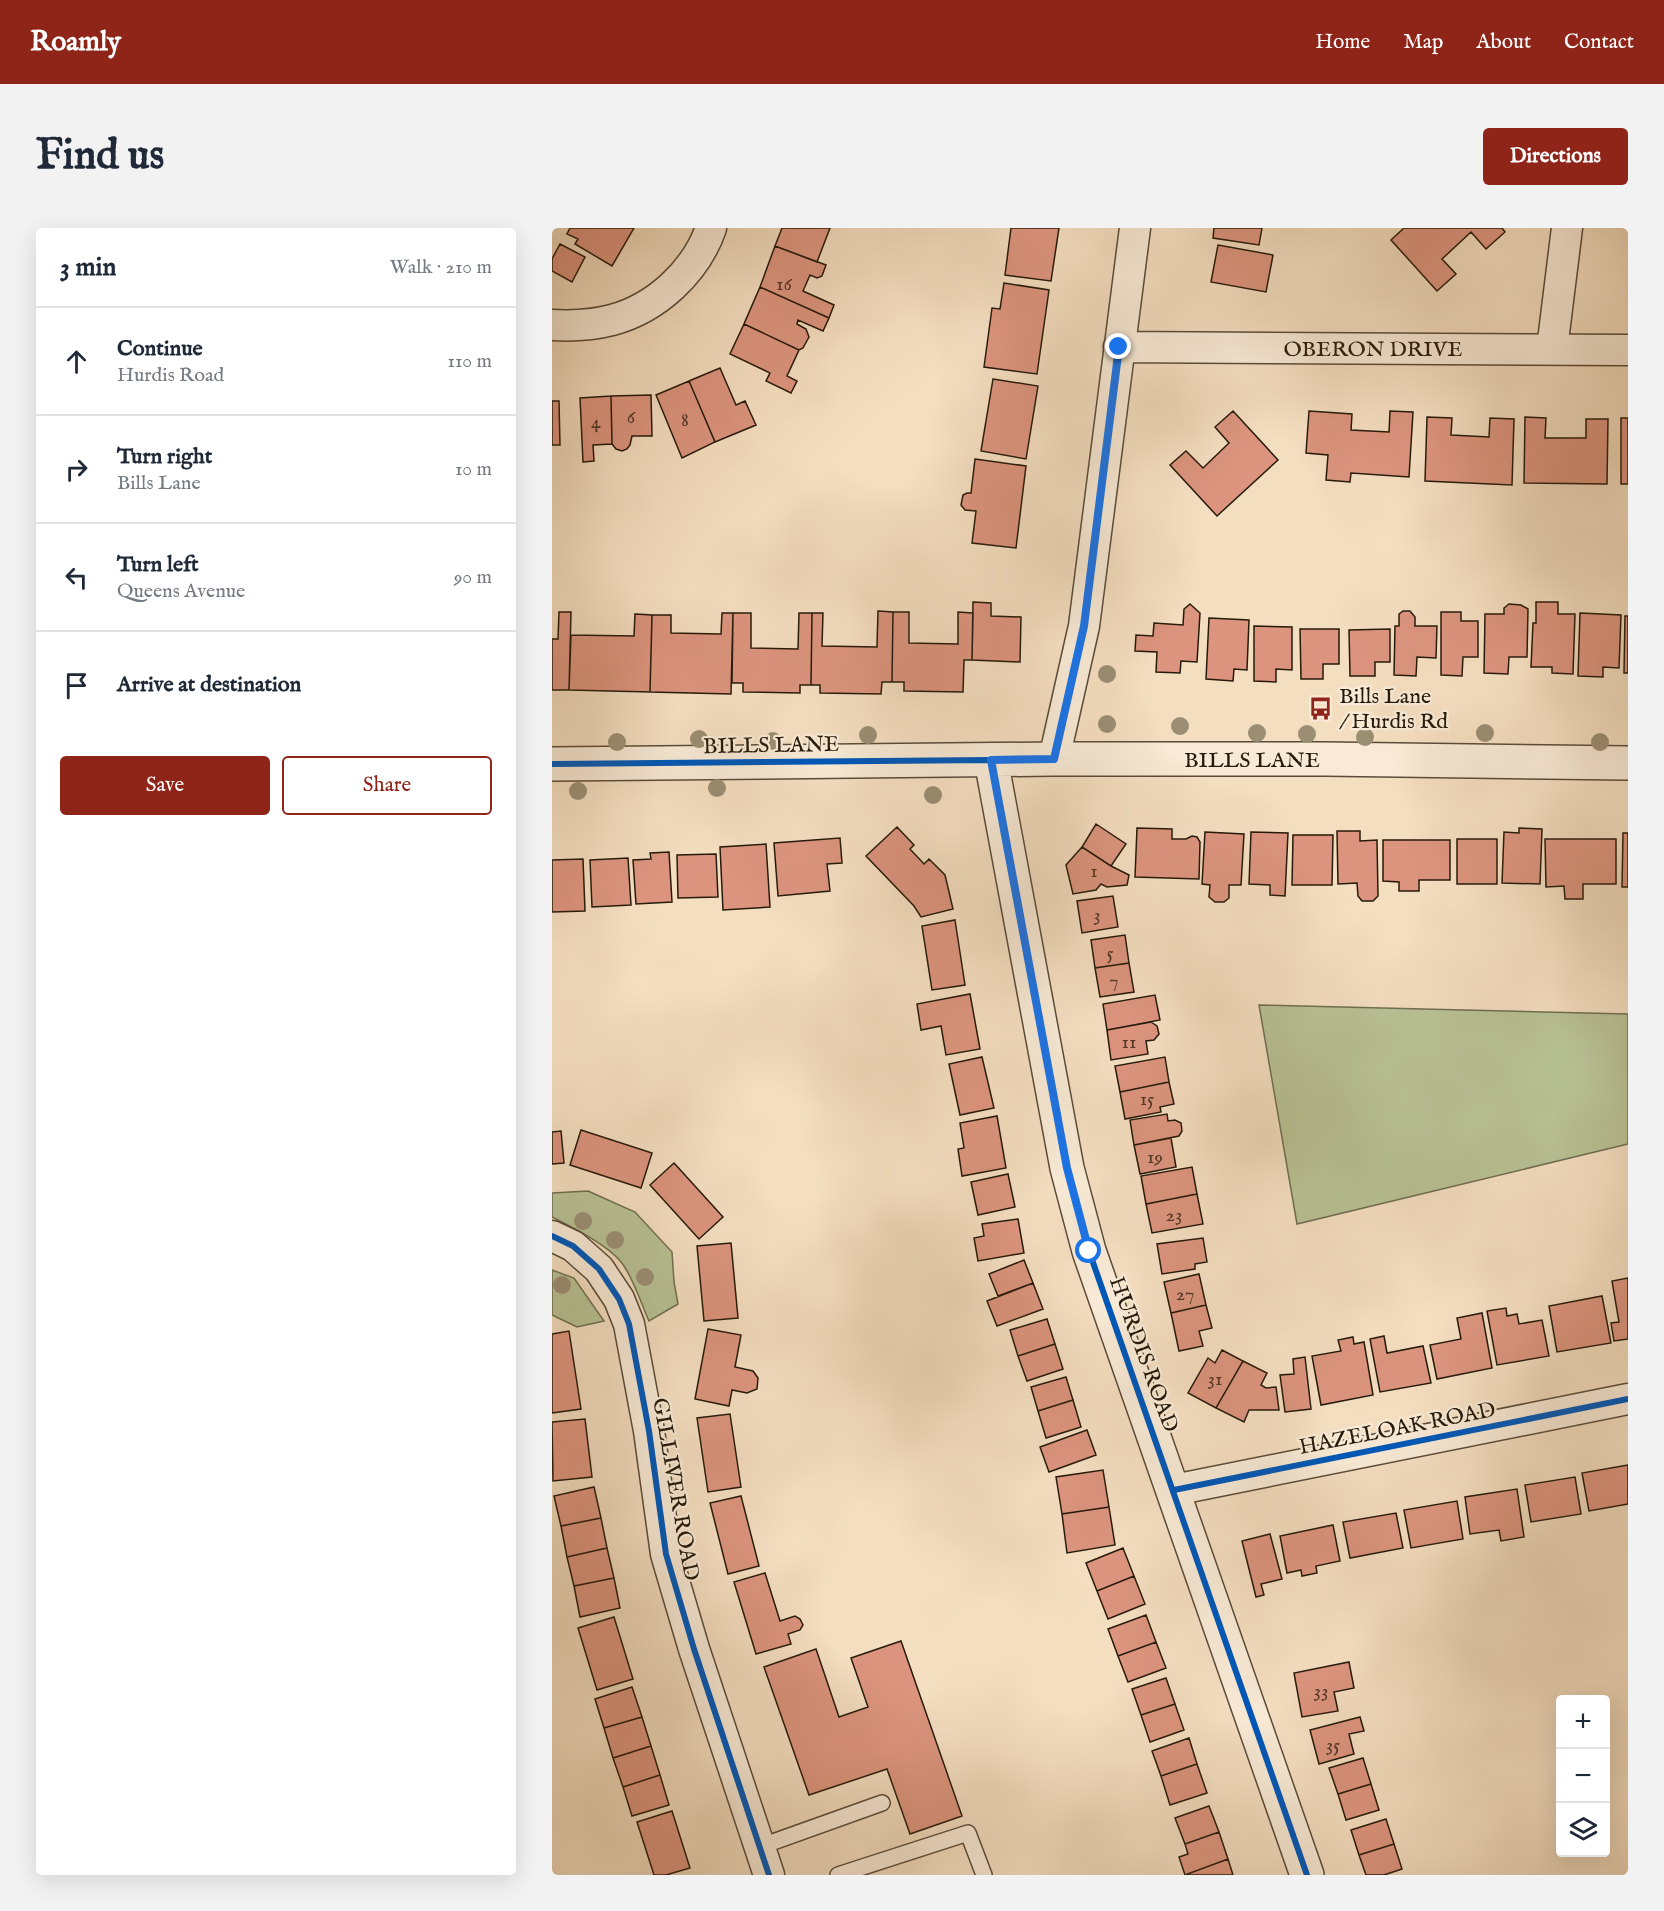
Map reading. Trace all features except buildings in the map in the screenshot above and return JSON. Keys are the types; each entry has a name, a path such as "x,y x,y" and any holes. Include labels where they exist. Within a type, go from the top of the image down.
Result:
{"street":[{"path":"552,326 612,320 649,305 687,272 711,228"},
{"path":"1054,759 1084,626 1135,228"},
{"path":"1552,350 1567,228"},
{"name":"OBERON DRIVE","path":"1119,347 1628,350"},
{"name":"BILLS LANE","path":"552,764 1054,759 1325,759 1628,763"},
{"name":"HURDIS ROAD","path":"991,760 1067,1168 1089,1251 1308,1875"},
{"name":"GILLIVER ROAD","path":"552,1236 573,1246 599,1269 619,1299 629,1324 649,1431 666,1554 694,1649 769,1875"},
{"name":"HAZELOAK ROAD","path":"1174,1490 1628,1399"}],"lane":[{"path":"759,1847 882,1803"},
{"path":"838,1875 968,1833 984,1875"}],"green space":[{"path":"1259,1005 1628,1014 1628,1144 1297,1224"},
{"path":"588,1191 635,1212 672,1252 678,1304 649,1321 631,1279 618,1259 591,1238 552,1217 552,1193"},
{"path":"552,1270 574,1278 604,1321 577,1327 552,1315"}],"cycle path":[{"path":"552,764 991,760 1067,1168 1089,1251 1307,1875"},
{"path":"552,1236 573,1246 599,1269 619,1299 629,1324 649,1431 666,1554 694,1649 769,1875"},
{"path":"1174,1490 1628,1399"}],"place":[{"name":"Bills Lane / Hurdis Rd","path":"1321,708"}],"route":[{"path":"1089,1251 1067,1168 991,760 1054,759 1084,626 1119,347"}]}
